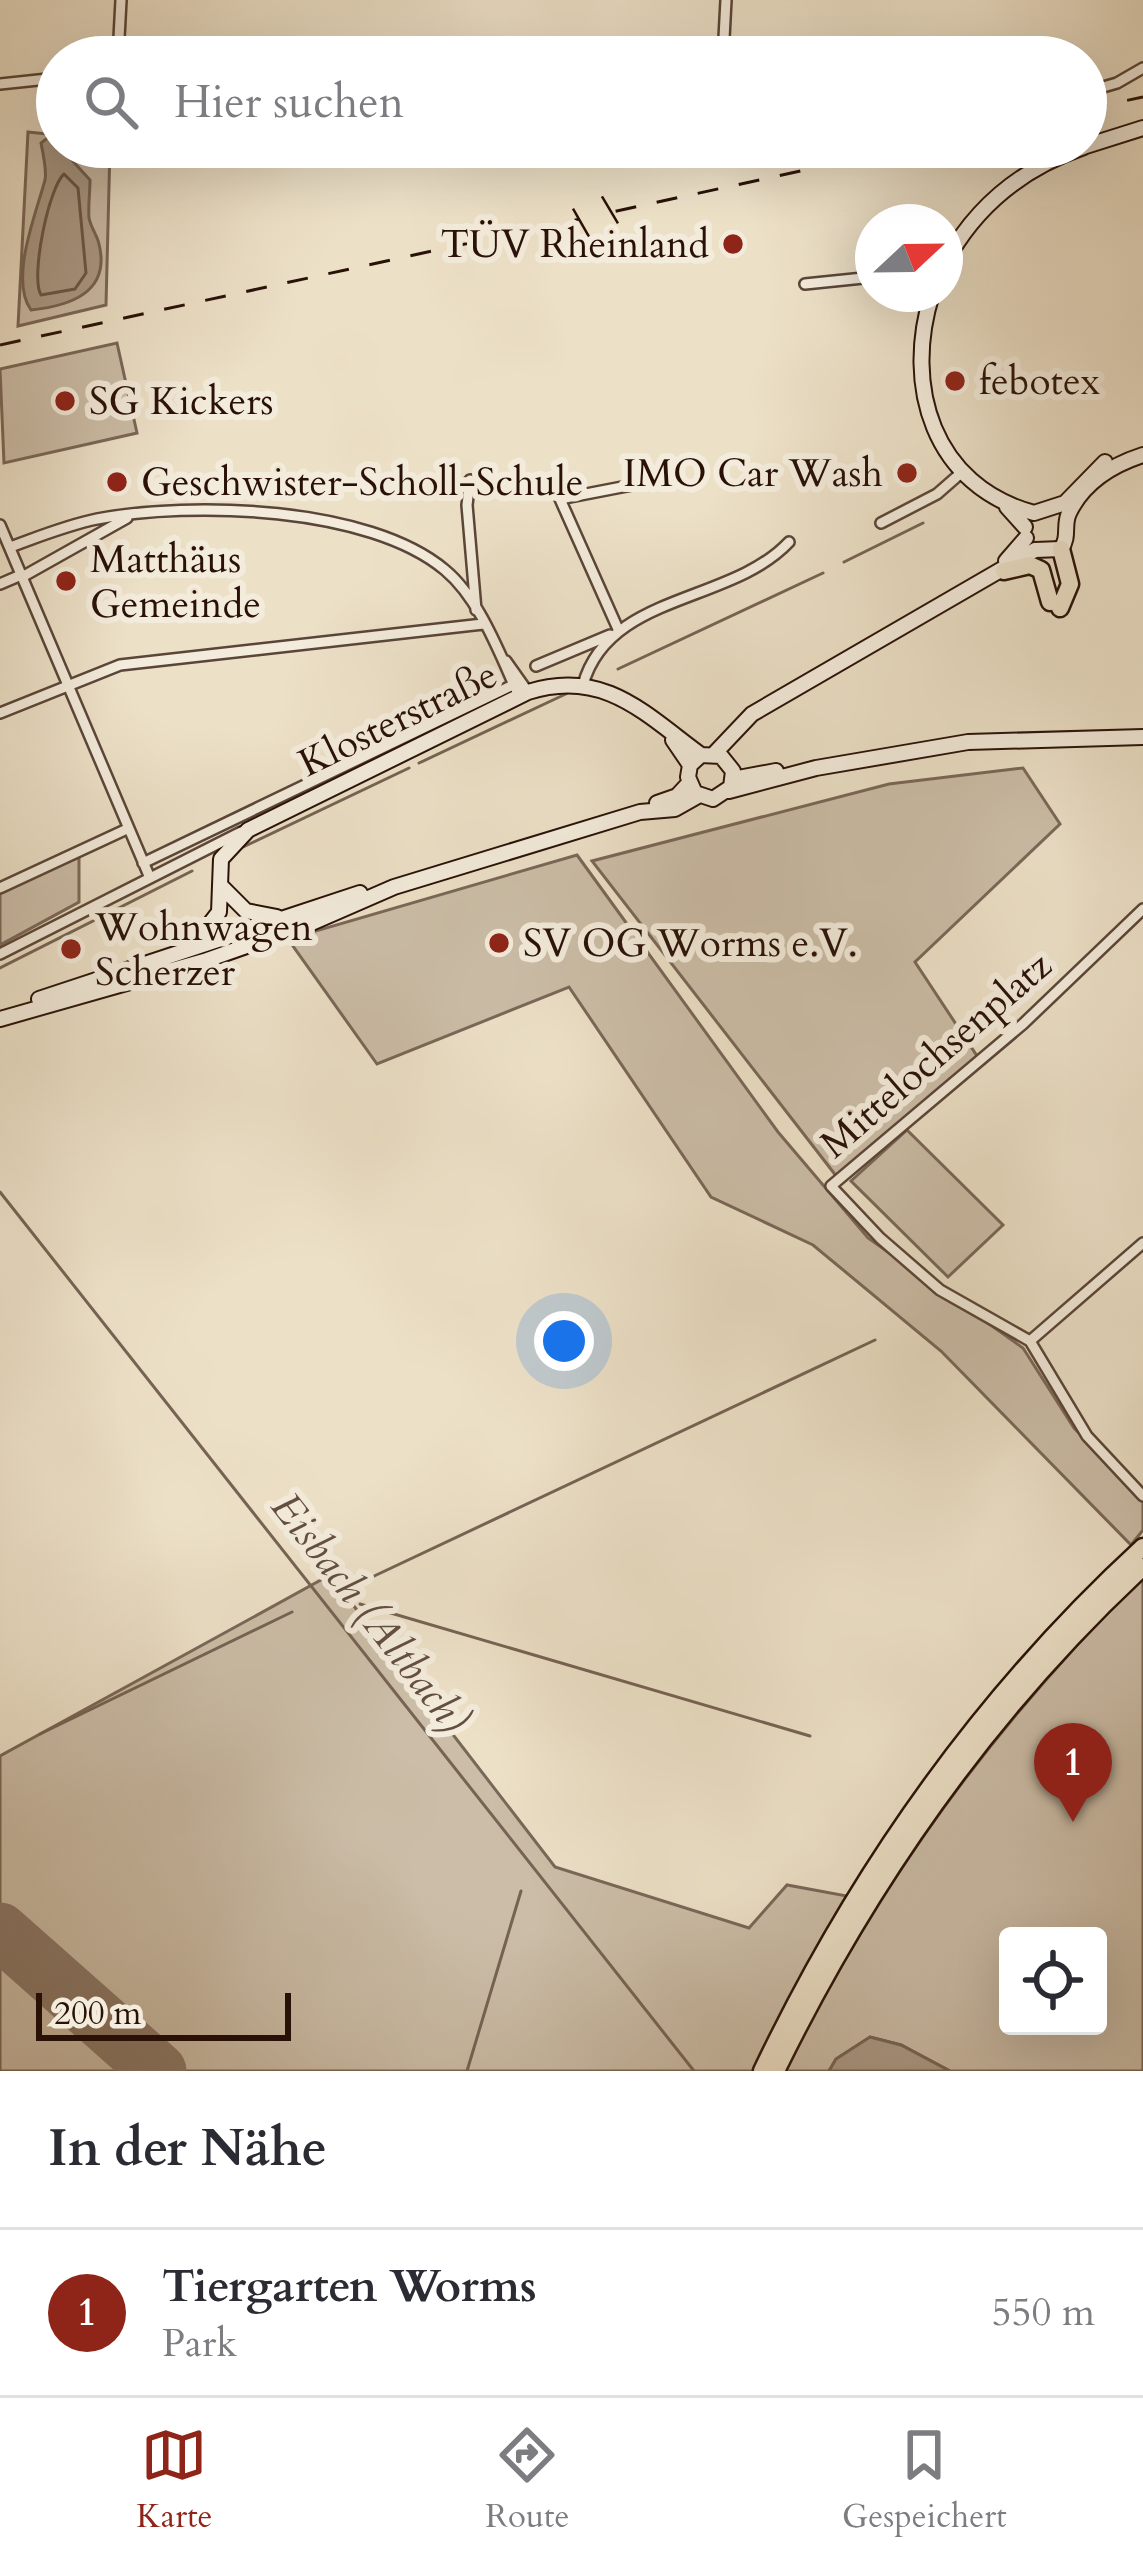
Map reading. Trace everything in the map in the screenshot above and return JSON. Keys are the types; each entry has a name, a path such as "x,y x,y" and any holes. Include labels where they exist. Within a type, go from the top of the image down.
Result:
{"highway":[{"path":"587,203 604,230"},
{"path":"1004,571 1030,565 1041,570 1055,604 1059,576 1038,538"},
{"path":"762,2071 829,1941 904,1820 1018,1676 1143,1547"},
{"path":"776,2071 844,1941 948,1786 1030,1683 1143,1567"}],"main road":[{"path":"1107,140 1143,128"},
{"path":"963,237 980,212 1006,188 1045,168"},
{"path":"928,312 921,342 923,397 934,436 962,472 995,495 1038,538"},
{"path":"0,1015 288,917 671,800 693,789 708,759 766,705 1004,571 1060,516 1099,465 1140,455"},
{"path":"973,586 1038,538 1068,536 1060,516"},
{"name":"Klosterstraße","path":"220,862 248,830 520,691 584,685 621,695 708,759 731,785"},
{"path":"693,789 713,799 731,785 968,742 1143,734"},
{"path":"0,1015 260,943 394,886 472,861"},
{"path":"180,952 213,925 221,905 220,862"},
{"path":"220,885 246,911 288,917"}],"street":[{"path":"119,36 121,0"},
{"path":"724,36 726,0"},
{"path":"1107,83 1143,68"},
{"path":"0,84 36,80"},
{"path":"805,284 855,279"},
{"path":"881,523 937,494 962,472"},
{"path":"470,480 467,505 476,610"},
{"path":"584,685 614,632 560,499 653,482"},
{"path":"10,548 81,523 132,515 209,512 301,518 385,538 433,561 454,578 520,691 143,863"},
{"path":"0,584 132,515"},
{"path":"0,525 150,878"},
{"name":"Klosterstraße","path":"536,666 752,568 789,542"},
{"path":"454,578 474,571"},
{"path":"0,713 120,665 483,625"},
{"path":"0,888 127,829"},
{"name":"Klosterstraße","path":"0,954 248,830"},
{"path":"195,856 220,862"},
{"name":"Mittelochsenplatz","path":"1143,909 1023,1024 831,1186 880,1238 940,1290 1030,1341 1088,1436 1143,1496"},
{"path":"1030,1341 1143,1243"}],"shaded area":[{"path":"28,132 36,133 36,168 109,168 106,305 18,326"},
{"name":"SG Kickers","path":"117,343 137,433 4,463 0,369"},
{"path":"1023,768 1060,824 915,962 979,1059 837,1177 592,861 889,784"},
{"path":"79,855 79,902 0,945 0,892"},
{"path":"577,855 778,1132 868,1238 1023,1348 1074,1428 1143,1497 1143,1530 1131,1545 941,1351 813,1245 711,1197 569,987 377,1064 288,939"},
{"path":"907,1130 1003,1225 948,1277 851,1181"},
{"path":"330,1575 555,1867 749,1928 787,1885 847,1896 754,2071 0,2071 0,1756"},
{"path":"1143,1576 1143,2071 950,2071 901,2045 870,2037 836,2059 829,2071 784,2071 860,1933 901,1870 1036,1692"}],"water":[{"path":"45,168 79,168 90,180 89,218 101,261 99,274 84,294 31,310 25,297 23,264"},
{"path":"870,2037 901,2045 950,2071 829,2071 836,2059"}],"waterway":[{"path":"844,562 923,523"},
{"path":"618,669 823,573"},
{"path":"419,763 570,692"},
{"path":"241,848 409,768"},
{"path":"0,968 192,871"},
{"name":"Eisbach (Altbach)","path":"0,1192 694,2071"},
{"path":"353,1586 875,1340"},
{"path":"360,1604 810,1736"},
{"path":"40,1734 292,1612"},
{"path":"467,2071 521,1891"}],"runway":[{"path":"0,1931 158,2071"}],"railway":[{"path":"1107,105 1143,97"},
{"path":"0,345 814,168"}],"place":[{"name":"TÜV Rheinland","path":"733,244"},
{"name":"febotex","path":"955,381"},
{"name":"SG Kickers","path":"65,401"},
{"name":"IMO Car Wash","path":"907,473"},
{"name":"Geschwister-Scholl-Schule","path":"117,482"},
{"name":"Matthäus Gemeinde","path":"66,581"},
{"name":"SV OG Worms e.V.","path":"499,943"},
{"name":"Wohnwagen Scherzer","path":"71,949"},
{"name":"Tiergarten Worms","path":"1073,1822"}]}
